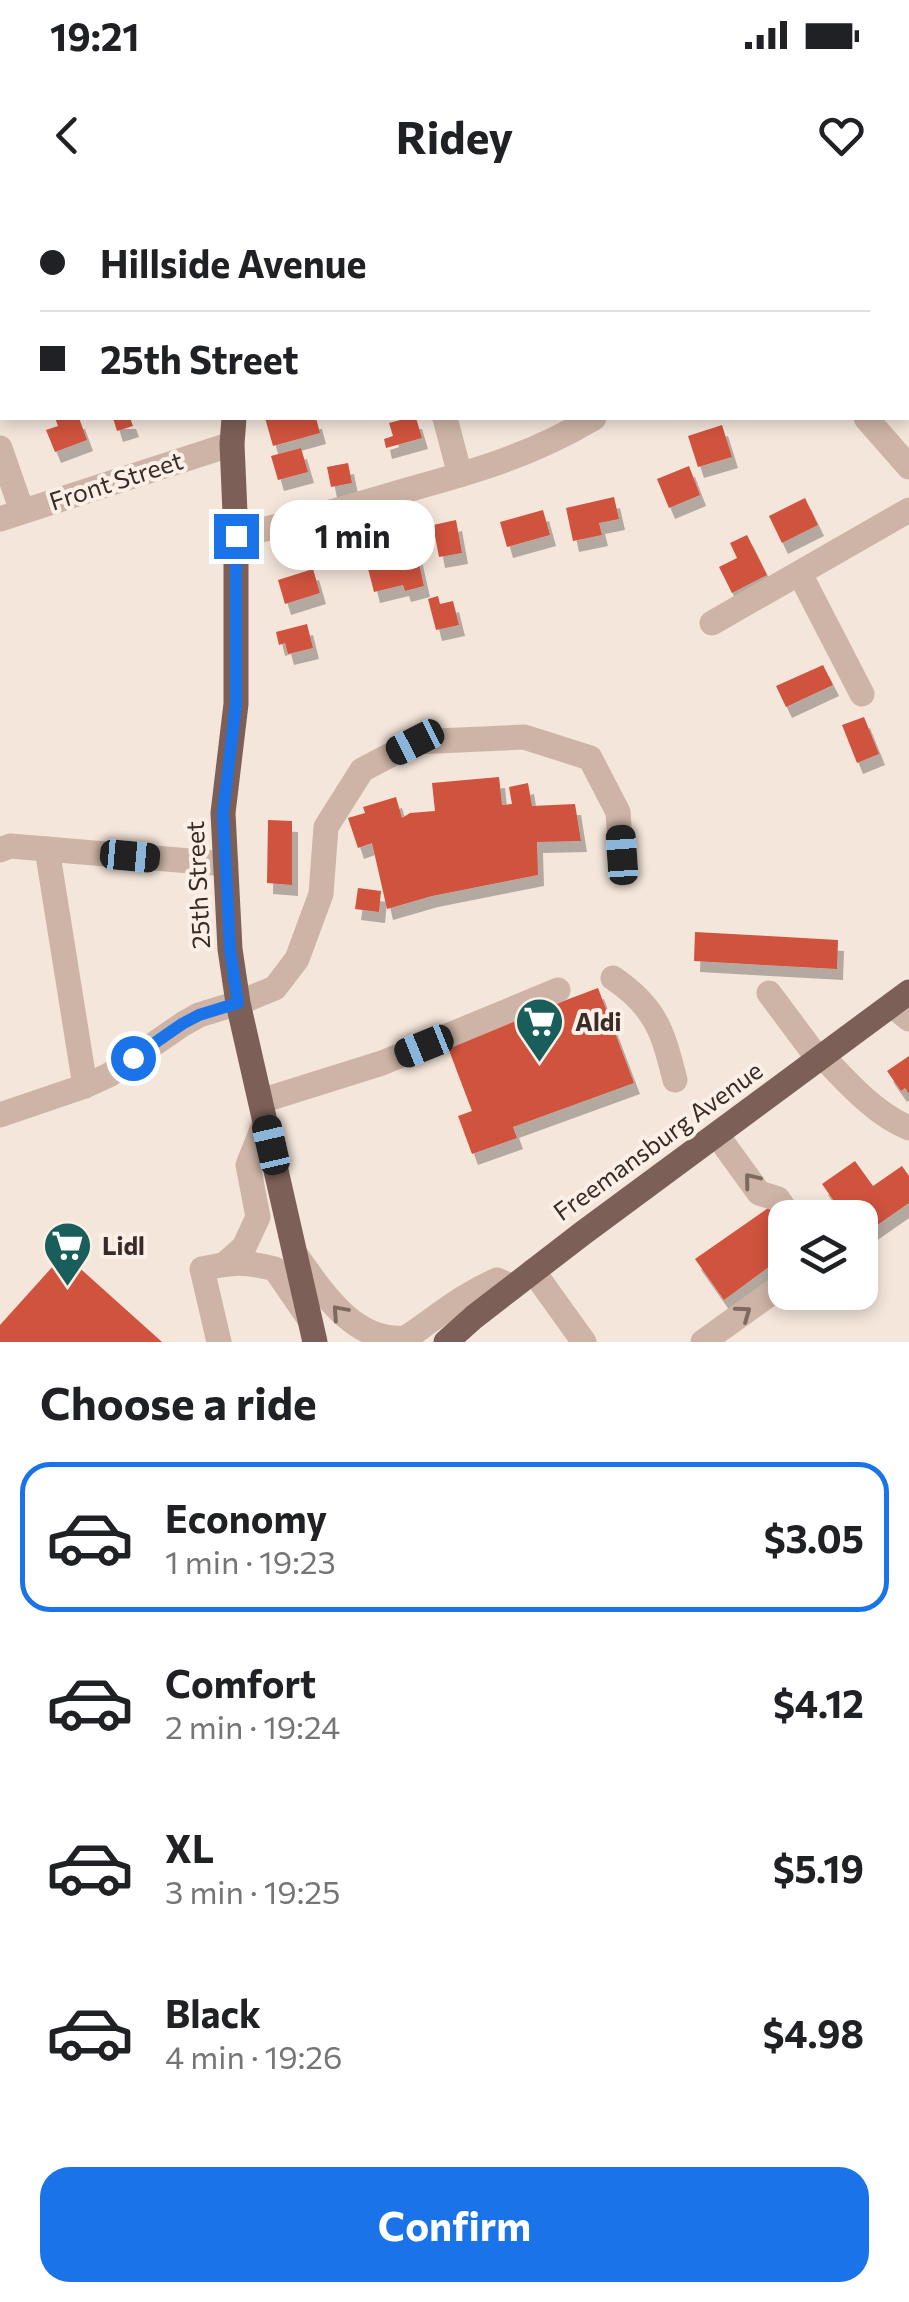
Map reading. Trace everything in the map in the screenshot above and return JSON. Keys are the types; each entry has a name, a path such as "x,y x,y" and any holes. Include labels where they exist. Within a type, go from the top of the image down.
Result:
{"main road":[{"name":"25th Street","path":"234,420 236,704 223,813 230,949 238,1003 313,1332"},
{"name":"Freemansburg Avenue","path":"446,1342 523,1279 717,1135 903,1005"}],"street":[{"path":"445,420 460,475"},
{"path":"236,536 299,522 460,475 527,453 591,420"},
{"path":"868,420 909,467"},
{"name":"Front Street","path":"11,515 232,444"},
{"path":"0,448 11,515"},
{"path":"712,623 909,510"},
{"path":"800,574 862,694"},
{"path":"0,1114 109,1076 182,1024 275,988 297,960 321,894 326,827 362,770 415,742 524,737 590,758 618,812 622,855"},
{"path":"0,850 10,846 226,864"},
{"path":"47,849 85,1086"},
{"path":"613,978 637,994 648,1008 675,1080"},
{"path":"226,1264 244,1247 258,1217 248,1164 263,1111 558,990"},
{"path":"769,993 821,1059 879,1110 909,1128"},
{"path":"717,1135 759,1193 778,1200"},
{"path":"295,1254 337,1312 360,1334 383,1340 406,1338 473,1290 496,1280 523,1279 584,1342"},
{"path":"216,1340 202,1269 249,1262 275,1269 313,1332"},
{"path":"703,1342 768,1295"}],"building":[{"path":"56,420 80,420 87,440 55,452 46,430 58,426"},
{"path":"114,420 131,420 133,426 117,431"},
{"path":"266,420 317,420 320,433 273,446"},
{"path":"417,420 422,438 386,448 384,439 393,436 389,423"},
{"path":"722,425 732,457 698,467 688,436"},
{"path":"301,448 308,472 278,480 271,456"},
{"path":"348,463 352,483 331,487 327,467"},
{"path":"689,466 700,495 669,508 657,479"},
{"path":"614,497 619,519 599,523 602,535 573,541 566,508"},
{"path":"805,498 818,525 782,543 769,516"},
{"path":"543,510 550,535 507,547 500,522"},
{"path":"456,520 462,553 439,557 433,525"},
{"path":"747,535 767,575 732,593 719,567 737,558 730,543"},
{"path":"413,537 424,586 405,591 403,585 374,592 362,545"},
{"path":"313,569 320,593 285,604 278,580"},
{"path":"438,596 440,604 453,601 459,625 436,630 428,599"},
{"path":"307,624 313,648 288,654 285,643 279,645 276,632"},
{"path":"823,665 833,685 786,707 776,686"},
{"path":"864,717 879,754 857,763 842,725"},
{"path":"499,777 502,805 512,804 509,787 528,783 532,806 575,804 581,841 537,842 538,875 387,909 372,843 358,848 348,818 365,813 363,807 396,797 402,818 410,813 435,811 432,783"},
{"path":"268,820 292,821 292,885 267,883"},
{"path":"358,888 381,891 379,912 355,909"},
{"path":"695,932 838,940 837,969 694,961"},
{"name":"Aldi","path":"598,988 634,1083 513,1127 517,1138 472,1154 458,1116 472,1111 447,1045"},
{"path":"909,1056 909,1094 905,1088 901,1091 887,1071"},
{"path":"855,1161 873,1186 902,1166 909,1176 909,1203 878,1225 878,1200 833,1200 822,1184"},
{"path":"768,1208 768,1268 724,1300 695,1259"},
{"name":"Lidl","path":"64,1254 162,1342 0,1342 0,1325"}],"place":[{"name":"Aldi","path":"540,1064"},
{"name":"Lidl","path":"67,1288"}],"route":[{"path":"133,1058 199,1015 238,1003 230,949 223,813 236,704 236,536"}]}
